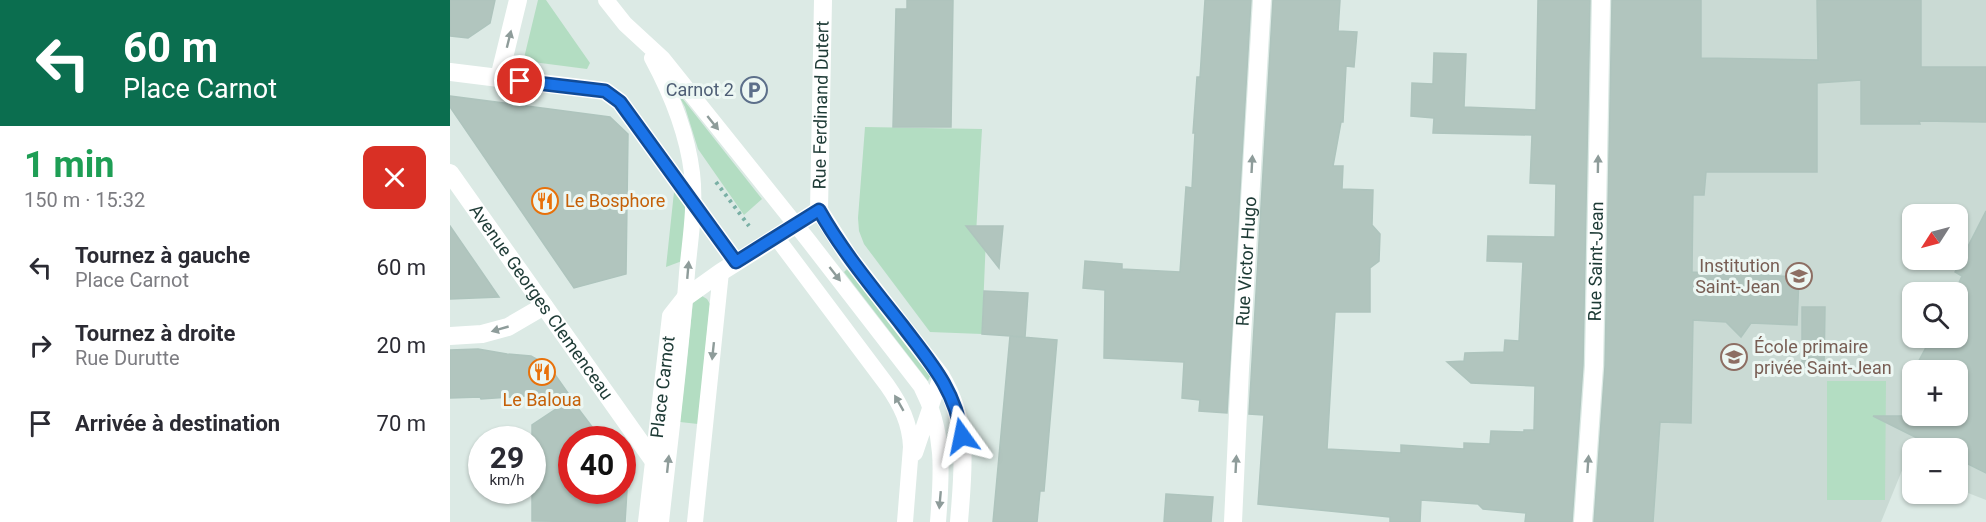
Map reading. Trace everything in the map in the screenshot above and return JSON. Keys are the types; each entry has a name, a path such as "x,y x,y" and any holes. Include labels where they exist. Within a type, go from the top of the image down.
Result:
{"street":[{"path":"499,78 518,0"},
{"name":"Rue Ferdinand Dutert","path":"819,210 823,0"},
{"name":"Rue Victor Hugo","path":"1233,522 1262,0"},
{"name":"Rue Saint-Jean","path":"1583,522 1594,366 1601,0"},
{"path":"450,72 605,91 614,96 693,203 728,267"},
{"name":"Avenue Georges Clemenceau","path":"450,173 653,460"},
{"path":"819,210 849,257 941,376 955,404 962,436 964,466 959,522"},
{"name":"Place Carnot","path":"647,522 671,316 686,297 728,267 819,210"},
{"path":"450,336 482,334 508,327 544,306"}],"lane":[{"path":"606,0 617,16 663,59 910,370 931,407 939,435 941,452 938,522"},
{"path":"619,0 670,92 679,115 690,162 693,203 686,297 662,522"},
{"path":"811,286 804,260 808,240 819,210"},
{"path":"776,237 887,385 903,410 910,435 905,522"},
{"path":"695,522 728,267"},
{"path":"909,471 941,376"}],"shaded area":[{"name":"Institution Saint-Jean","path":"1616,0 1986,0 1986,500 1968,493 1968,438 1902,438 1902,470 1881,522 1603,522"}],"green space":[{"path":"538,0 546,0 590,63 587,69 525,61"},
{"path":"675,89 762,199 744,215 698,149 685,107"},
{"path":"865,127 982,129 976,234 986,237 982,334 930,332 864,244 859,231 858,218"},
{"path":"674,192 686,208 682,261 666,267"},
{"path":"849,267 931,374 928,381 844,272"},
{"path":"702,296 710,304 698,424 680,422 693,302"},
{"path":"1827,381 1886,381 1885,500 1827,500"}],"building":[{"path":"450,0 495,0 490,23 468,38 450,36"},
{"path":"907,0 953,0 951,127 893,127 896,9 907,9"},
{"path":"1205,0 1251,0 1227,413 1199,411 1200,400 1182,398 1184,362 1104,358 1105,290 1083,288 1085,261 1122,264 1122,269 1180,272 1186,187 1192,188 1195,133 1193,133 1197,77 1200,77"},
{"path":"1273,0 1340,0 1338,31 1357,32 1354,67 1346,66 1343,122 1341,122 1333,166 1343,166 1342,189 1373,190 1372,225 1380,234 1379,261 1370,268 1370,312 1335,312 1327,449 1401,453 1401,445 1464,449 1464,443 1490,444 1491,431 1534,430 1535,386 1471,383 1447,362 1464,361 1465,353 1504,352 1505,340 1519,341 1523,262 1487,261 1488,236 1555,237 1556,184 1530,183 1532,135 1433,133 1434,118 1411,116 1412,83 1433,84 1434,53 1466,54 1464,107 1536,110 1538,0 1590,0 1583,365 1572,522 1525,522 1526,513 1483,509 1478,504 1421,500 1420,522 1390,522 1390,517 1258,504 1264,415 1249,414"},
{"path":"1612,0 1701,0 1701,58 1818,60 1817,0 1921,0 1921,67 1986,67 1986,122 1919,121 1920,124 1861,124 1861,80 1817,83 1817,172 1706,172 1704,195 1693,195 1692,272 1799,277 1797,325 1751,323 1741,337 1726,322 1693,320 1691,423 1660,422 1653,522 1594,522 1605,366"},
{"path":"450,96 610,117 628,134 626,274 574,288 450,107"},
{"path":"1986,211 1986,473 1968,464 1968,438 1917,438 1873,416 1902,416 1902,426 1968,426 1968,360 1919,360 1926,348 1968,348 1968,282 1959,282 1962,276 1955,272 1956,270 1968,270 1968,246"},
{"path":"450,226 479,268 499,297 450,299"},
{"path":"966,226 1003,226 999,268"},
{"path":"984,291 1028,293 1025,337 982,334"},
{"path":"1802,307 1825,307 1824,371 1802,371"},
{"path":"1010,336 1057,340 1044,491 1040,491 1037,522 993,522"},
{"path":"478,349 531,356 549,366 568,393 481,399 480,397 450,398 450,350"},
{"path":"571,399 591,426 558,426 558,504 626,504 625,522 532,521 532,504 546,504 546,426 532,425"},
{"path":"1166,494 1213,497 1211,522 1164,522"}],"place":[{"name":"Carnot 2","path":"754,90"},
{"name":"Le Bosphore","path":"545,201"},
{"name":"Institution Saint-Jean","path":"1799,276"},
{"name":"École primaire privée Saint-Jean","path":"1734,357"},
{"name":"Le Baloua","path":"542,372"}],"route":[{"path":"520,81 605,91 614,96 736,262 819,210 849,257 941,376 949,389 960,418 962,436"}]}
